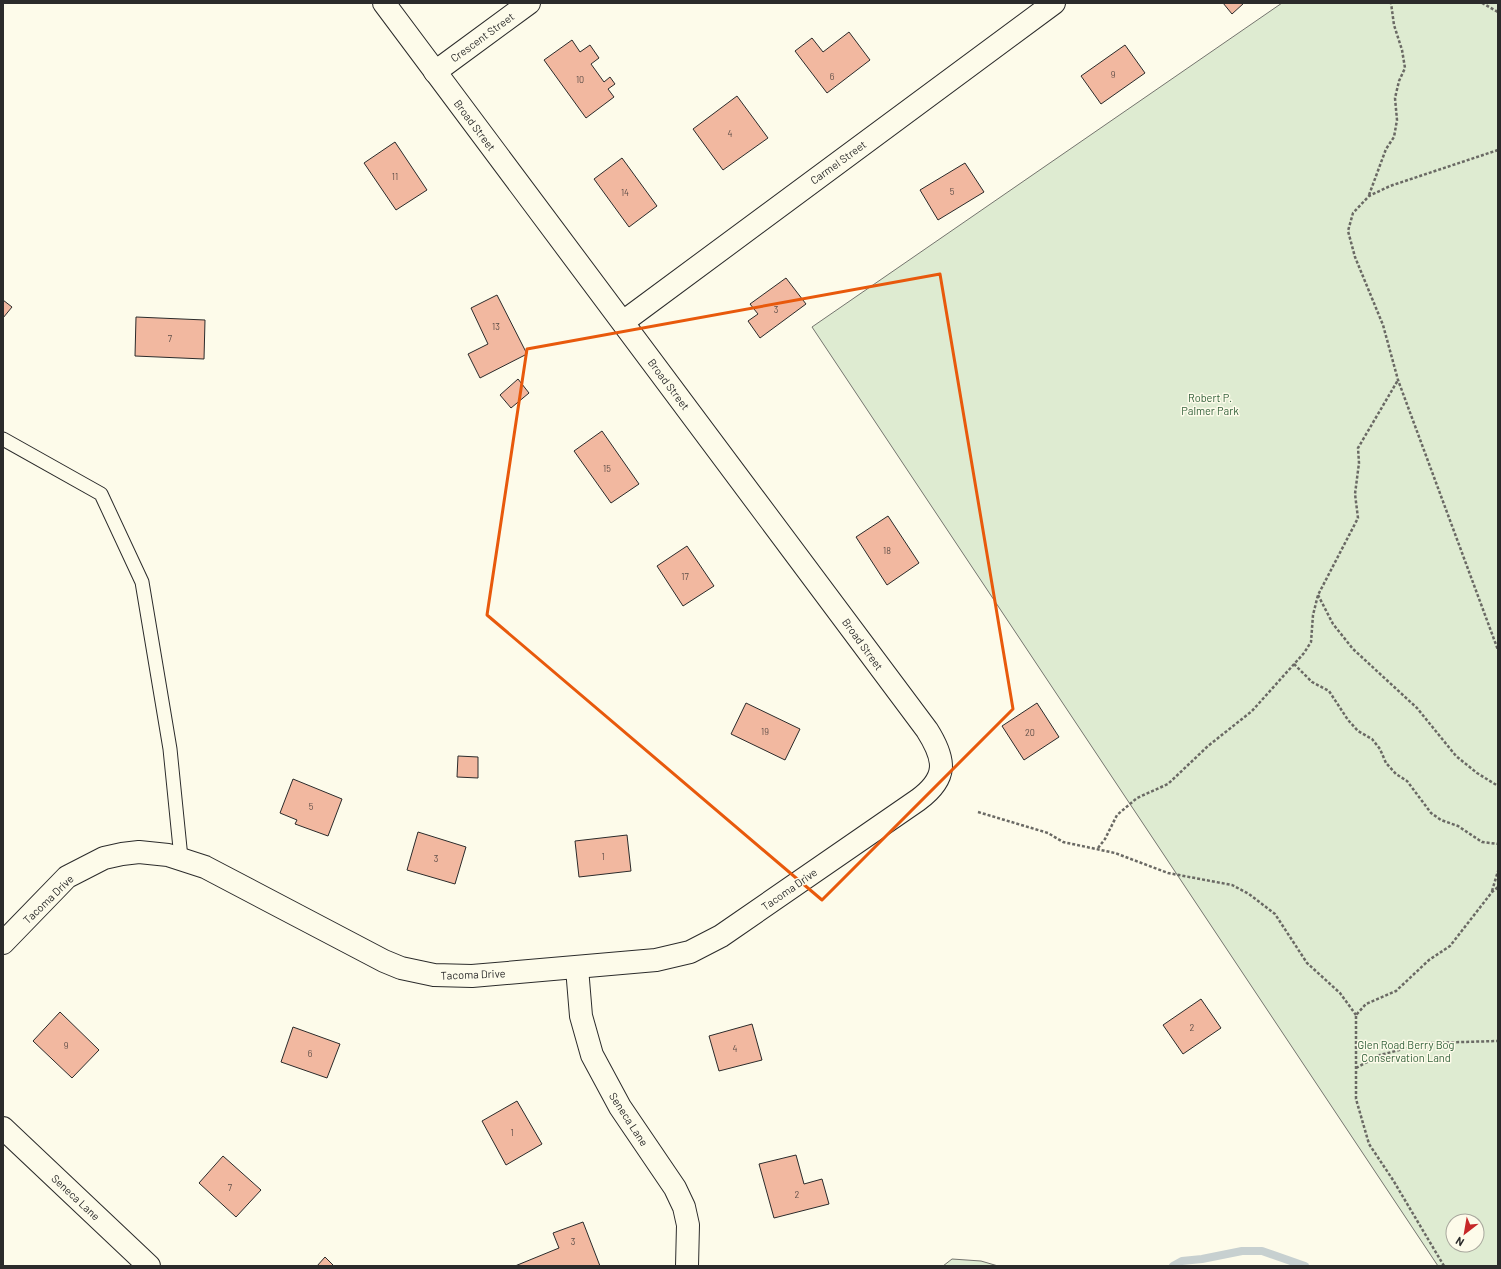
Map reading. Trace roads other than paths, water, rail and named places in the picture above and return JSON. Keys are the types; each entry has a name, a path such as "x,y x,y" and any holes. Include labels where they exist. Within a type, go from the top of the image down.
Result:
{"street":[{"name":"Broad Street","path":"384,3 927,730 942,760 942,770"},
{"name":"Crescent Street","path":"435,72 528,3"},
{"name":"Carmel Street","path":"623,322 1054,3"},
{"name":"Tacoma Drive","path":"3,943 67,877 104,858 139,852 181,858 204,867 384,961 418,973 453,977 472,976 577,968 673,957 706,945 918,800 933,787 942,770"},
{"name":"Seneca Lane","path":"577,968 584,1034 592,1055 620,1106 675,1188 684,1207 688,1231 687,1266"},
{"name":"Seneca Lane","path":"3,1128 149,1266"}],"lane":[{"path":"3,439 101,494 142,582 170,749 181,858"}],"waterway":[{"path":"1173,1266 1182,1261 1202,1259 1242,1251 1262,1251 1305,1266"}],"park label":[{"name":"Robert P. Palmer Park","path":"1210,403"},
{"name":"Glen Road Berry Bog Conservation Land","path":"1406,1050"}]}
